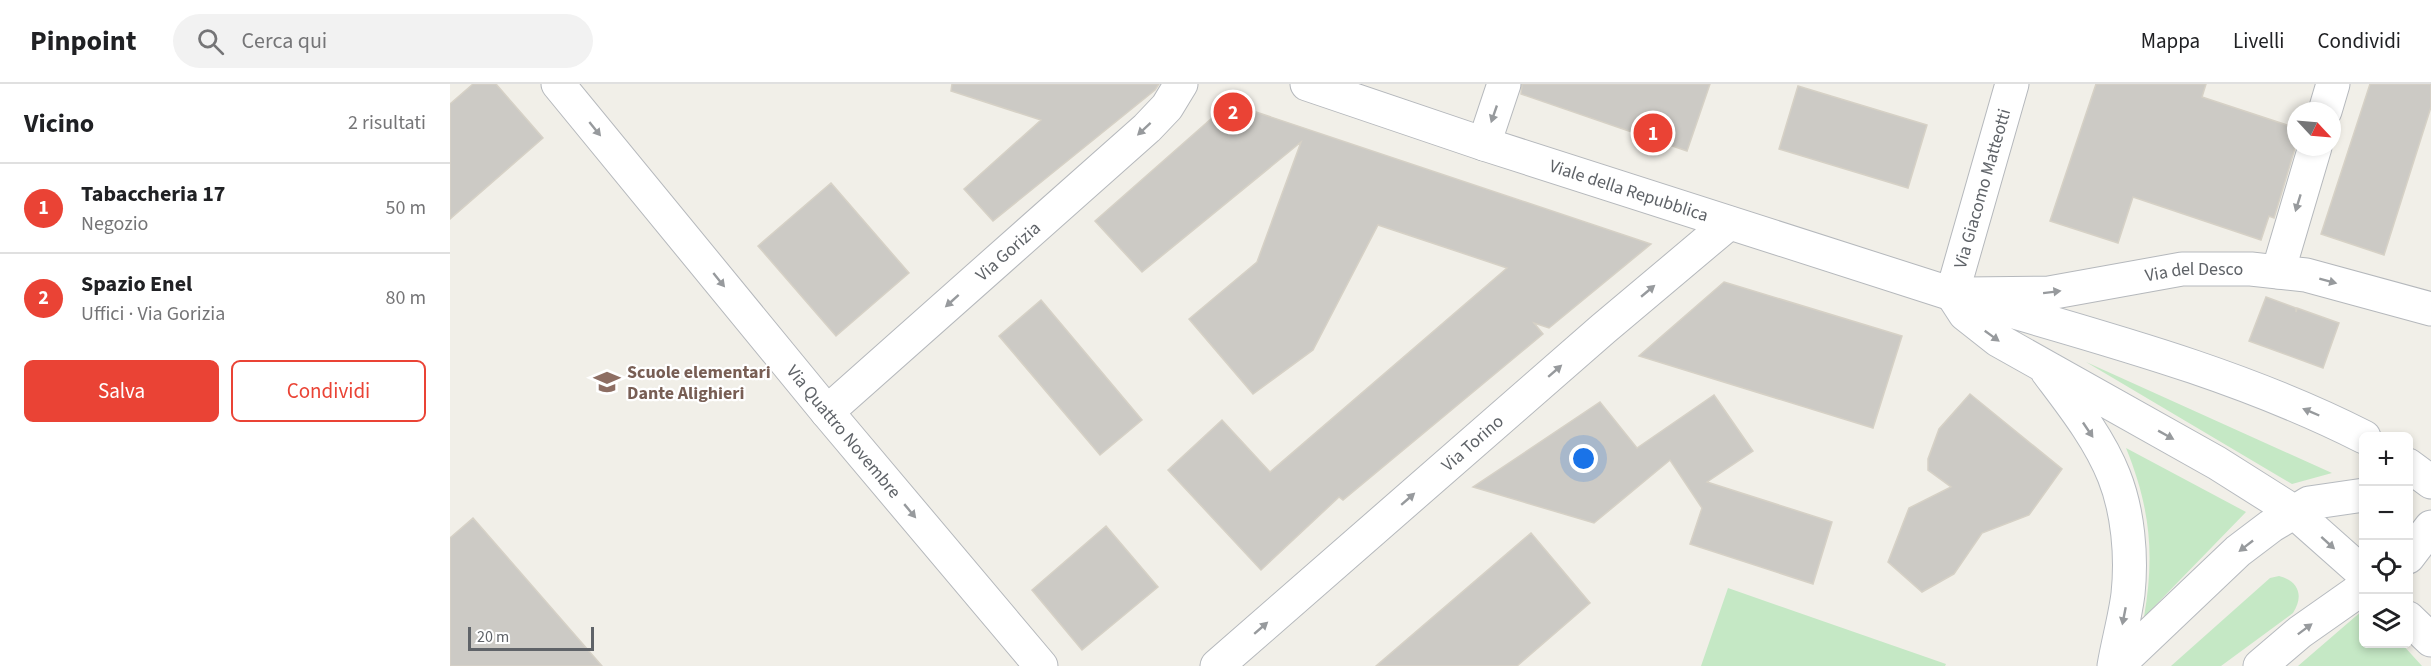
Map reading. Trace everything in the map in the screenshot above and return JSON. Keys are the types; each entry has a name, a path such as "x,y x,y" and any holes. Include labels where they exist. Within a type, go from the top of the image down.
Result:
{"street":[{"name":"Via Quattro Novembre","path":"558,84 827,412 1041,666"},
{"name":"Via Gorizia","path":"827,412 1147,128 1167,107 1181,84"},
{"name":"Viale della Repubblica","path":"1307,84 1729,223 2211,373 2297,406 2359,435"},
{"path":"1484,144 1504,84"},
{"name":"Via Giacomo Matteotti","path":"1952,294 2012,84"},
{"path":"2328,102 2333,84"},
{"path":"2278,272 2312,156"},
{"name":"Via Torino","path":"1217,666 1603,329 1729,223"},
{"name":"Via del Desco","path":"1952,294 2049,293 2182,269 2251,269 2306,275 2431,309"},
{"path":"1952,294 1974,322 1998,340 2217,463 2293,511 2359,570"},
{"path":"2042,365 2097,442 2114,475 2122,503 2130,566 2128,594 2115,666"},
{"path":"2413,468 2431,482"},
{"path":"2413,495 2431,496"},
{"path":"2115,666 2238,551 2293,511 2309,503 2359,496"},
{"path":"2413,552 2431,527"},
{"path":"2260,666 2300,632 2359,591"},
{"path":"2413,622 2431,640"}],"green space":[{"path":"2086,362 2332,473 2292,484"},
{"path":"2126,448 2246,512 2144,617 2149,572 2148,531 2140,490"},
{"path":"2279,576 2286,578 2298,590 2298,601 2293,613 2221,666 2171,666 2270,578"},
{"path":"1728,588 1946,664 1945,666 1701,666"},
{"path":"2359,613 2359,648 2406,648 2422,666 2298,666"}],"building":[{"path":"473,84 496,84 543,138 450,219 450,104"},
{"path":"952,84 1159,84 1155,90 993,221 964,189 1041,120 951,91"},
{"path":"1522,84 1710,84 1687,151 1521,94"},
{"path":"2096,84 2206,84 2202,97 2287,125 2287,156 2293,156 2274,218 2269,216 2261,240 2133,197 2118,243 2050,221"},
{"path":"2370,84 2431,84 2431,107 2384,255 2321,234"},
{"path":"1798,86 1927,125 1908,188 1779,149"},
{"path":"1229,103 1651,244 1549,328 1534,323 1543,334 1343,500 1339,497 1261,570 1168,470 1222,420 1270,472 1507,268 1378,225 1313,350 1253,394 1189,319 1257,262 1301,142 1142,272 1095,221"},
{"path":"831,183 909,273 836,336 758,246"},
{"path":"1724,282 1902,336 1873,428 1639,356"},
{"path":"2266,297 2296,308 2296,312 2297,308 2339,323 2323,368 2249,341"},
{"path":"1041,300 1142,420 1100,455 999,336"},
{"path":"1970,394 2062,469 2029,515 1982,533 1954,574 1922,592 1888,562 1909,508 1951,487 1928,470 1928,459 1939,429"},
{"path":"1714,395 1753,451 1707,482 1832,522 1813,584 1690,544 1702,508 1670,460 1594,523 1473,487 1600,402 1637,448"},
{"path":"473,518 602,666 450,666 450,538"},
{"path":"1106,526 1158,587 1082,650 1032,590"},
{"path":"1531,533 1590,603 1517,666 1376,666"}],"place":[{"name":"Spazio Enel","path":"1233,112"},
{"name":"Tabaccheria 17","path":"1653,133"},
{"name":"Scuole elementari Dante Alighieri","path":"607,382"}]}
